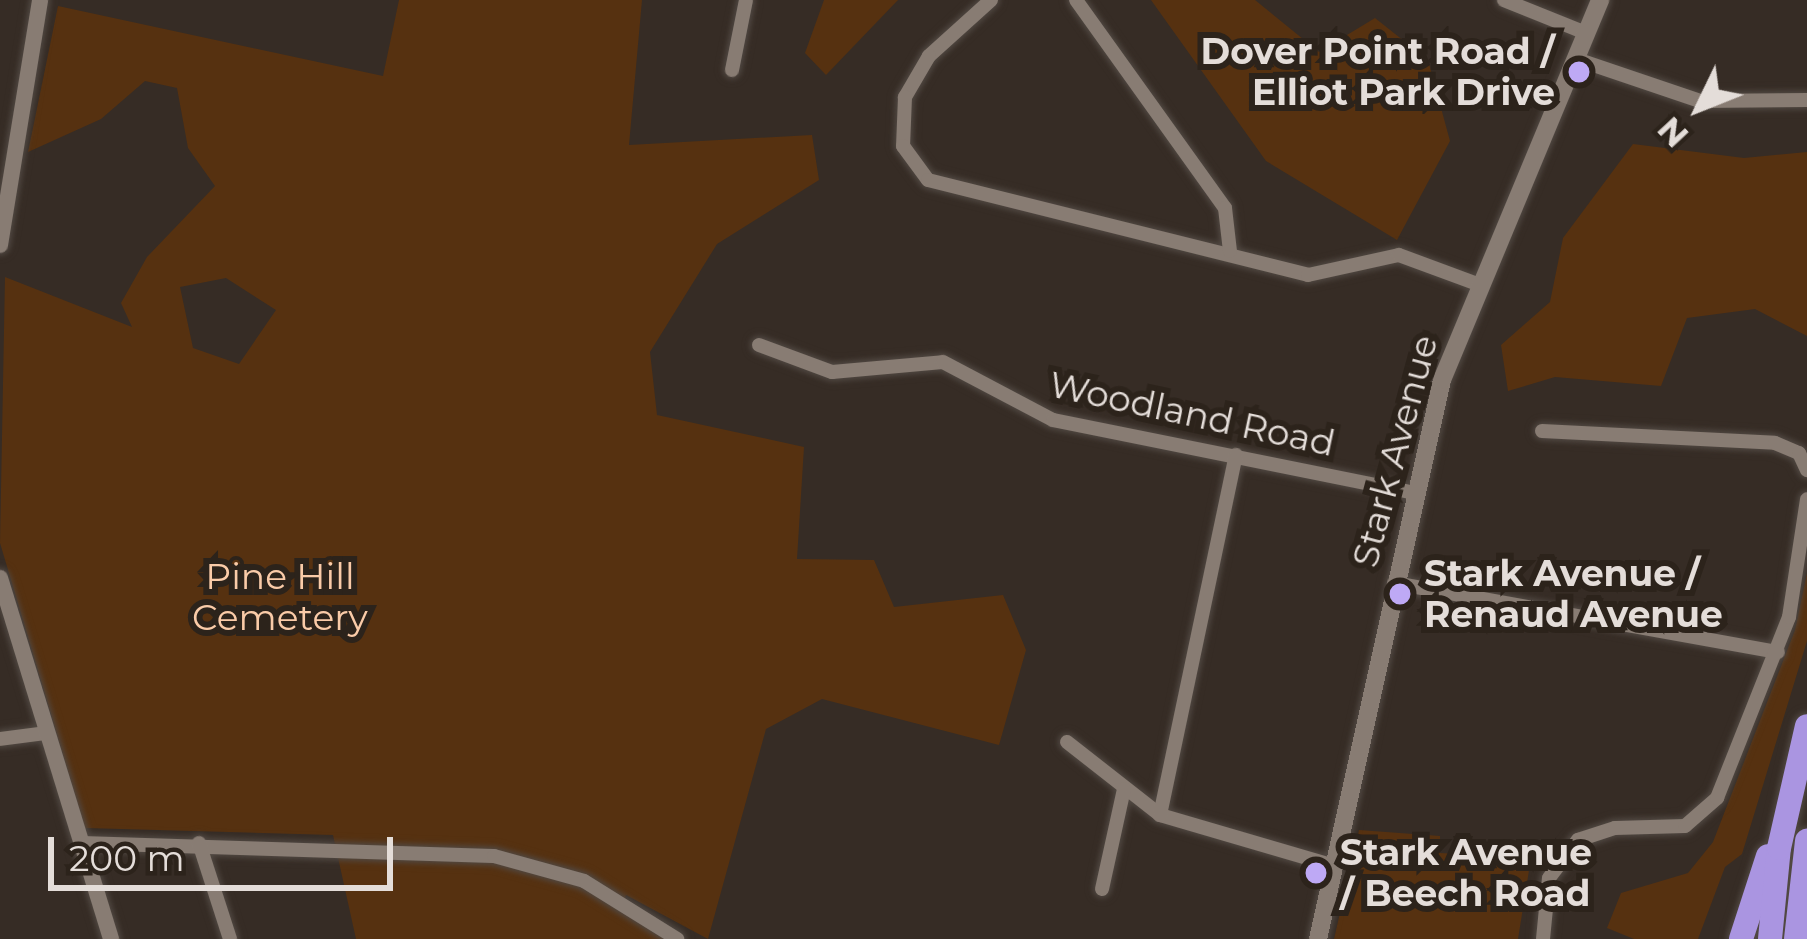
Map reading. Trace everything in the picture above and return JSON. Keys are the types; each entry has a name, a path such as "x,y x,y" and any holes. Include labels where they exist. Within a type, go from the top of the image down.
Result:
{"highway":[{"path":"1770,939 1788,806 1807,726"},
{"path":"1741,939 1788,806"},
{"path":"1796,939 1807,841"}],"main road":[{"name":"Stark Avenue","path":"1318,939 1442,380 1600,0"}],"street":[{"path":"0,245 6,184 40,0"},
{"path":"732,70 746,0"},
{"path":"991,0 910,83 900,132 916,171 942,187 1321,276 1399,255 1480,285"},
{"path":"1076,0 1225,208 1230,251"},
{"path":"1504,0 1586,33"},
{"path":"1576,59 1700,101 1807,100"},
{"name":"Woodland Road","path":"759,345 832,372 943,362 1039,416 1414,493"},
{"path":"1542,430 1775,443 1805,465"},
{"path":"1160,815 1236,454"},
{"path":"1544,932 1553,868 1578,840 1615,828 1685,826 1709,809 1778,652 1807,499"},
{"path":"0,578 110,939"},
{"path":"1394,584 1778,652"},
{"path":"0,739 46,733"},
{"path":"1066,742 1160,815 1334,866"},
{"path":"1102,889 1124,789"},
{"path":"81,843 199,843 534,862 584,881 677,939"},
{"path":"199,843 230,939"}],"green space":[{"name":"Pine Hill Cemetery","path":"399,0 642,0 629,145 812,135 819,180 717,244 650,352 657,415 804,447 797,559 874,560 894,607 1003,595 1026,650 999,745 822,699 766,729 708,939 626,895 620,911 664,939 356,939 333,835 85,828 0,543 5,277 132,327 121,303 147,257 215,186 188,148 177,88 145,81 101,119 28,152 58,6 383,76","holes":["226,278 276,310 239,364 193,348 180,287"]},
{"path":"824,0 898,0 826,75 805,53"},
{"path":"1151,0 1255,0 1319,52 1375,18 1428,60 1450,141 1397,240 1266,161"},
{"path":"1633,144 1744,158 1807,152 1807,336 1755,309 1687,318 1661,386 1555,377 1508,391 1501,345 1550,302 1563,238"},
{"path":"1807,573 1807,641 1742,854 1725,867 1698,939 1634,939 1607,928 1621,893 1688,873 1713,842 1795,630"},
{"path":"1359,830 1440,836 1440,853 1531,858 1518,939 1334,939"}],"place":[{"name":"Dover Point Road / Elliot Park Drive","path":"1579,72"},
{"name":"Stark Avenue / Renaud Avenue","path":"1400,594"},
{"name":"Stark Avenue / Beech Road","path":"1316,873"}]}
